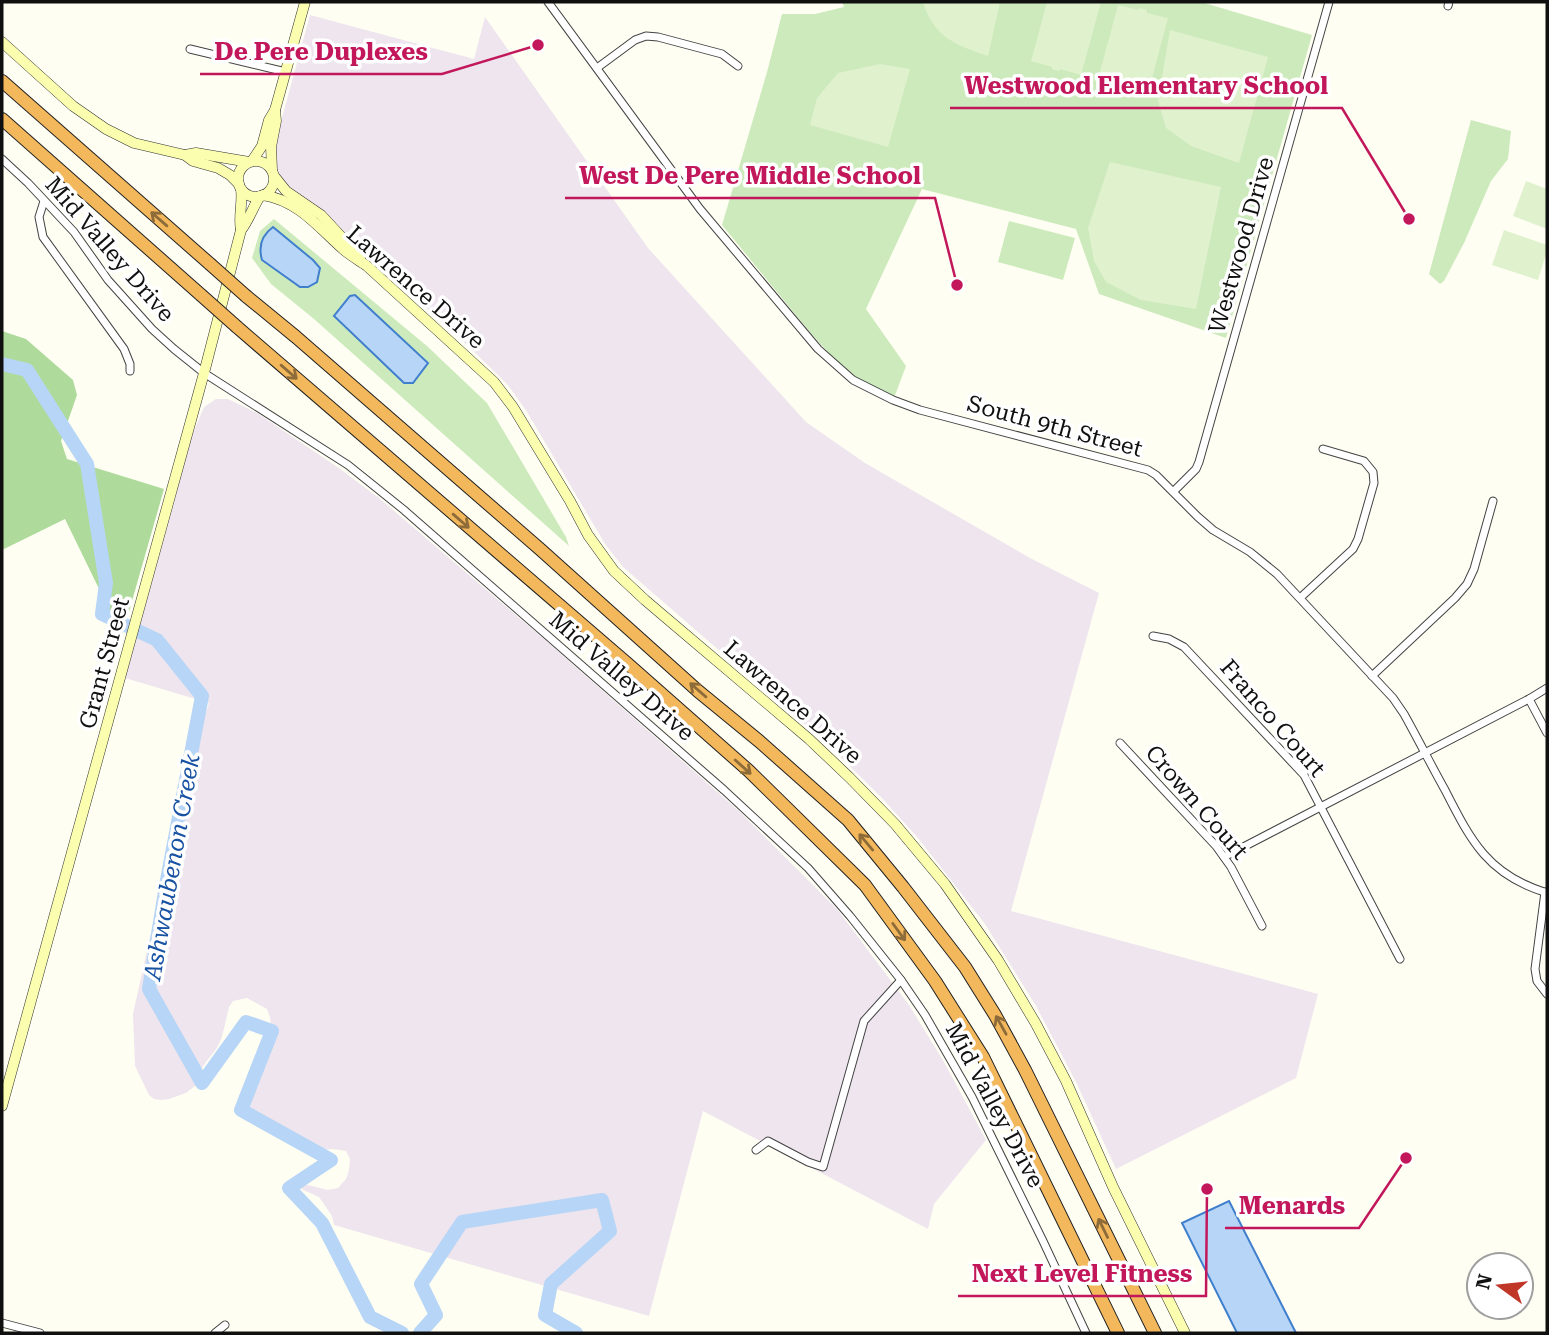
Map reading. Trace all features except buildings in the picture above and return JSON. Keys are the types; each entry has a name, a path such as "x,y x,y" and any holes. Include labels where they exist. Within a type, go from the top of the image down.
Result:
{"highway":[{"path":"2,81 848,820 965,967 995,1014 1155,1333"},
{"path":"2,118 237,327 749,771 865,885 935,981 983,1057 1118,1333"}],"main road":[{"path":"240,187 238,179 241,168 251,161 262,146 269,120 275,110 305,2"},
{"path":"2,42 73,106 106,129 134,143 185,155 196,153 263,162 286,191 321,215 367,266"},
{"path":"185,155 193,161 224,171 250,195 261,196 271,187 275,110"},
{"name":"Grant Street","path":"240,187 243,199 239,223 241,230"},
{"name":"Grant Street","path":"2,1106 241,230 261,196"},
{"name":"Lawrence Drive","path":"261,196 274,197 292,204 347,253 367,266 494,382 513,407 588,535 614,571 849,776 895,824 945,884 998,960 1042,1035 1185,1333"}],"street":[{"name":"South 9th Street","path":"548,2 700,209 818,349 853,380 893,400 920,410 1148,470 1156,475 1213,530 1263,562 1300,598 1393,698 1476,846 1511,878 1546,892"},
{"name":"Westwood Drive","path":"1174,491 1199,462 1329,2"},
{"path":"597,68 635,40 646,36 722,54 738,66"},
{"path":"190,49 286,72"},
{"name":"Mid Valley Drive","path":"2,159 74,232 108,280 152,329 204,373 348,465 414,519 724,790 808,868 901,980 925,1015 972,1097 1086,1333"},
{"path":"44,201 39,217 43,237 124,349 130,371"},
{"path":"1300,598 1353,549 1374,483 1373,472 1364,461 1323,449"},
{"path":"1372,676 1467,584 1474,569 1493,501"},
{"name":"Franco Court","path":"1153,636 1169,639 1184,647 1304,775 1400,959"},
{"path":"1224,858 1547,688"},
{"path":"1529,699 1547,733"},
{"name":"Crown Court","path":"1120,743 1216,846 1231,867 1262,926"},
{"path":"1546,892 1535,969 1537,981 1547,994"},
{"path":"756,1150 768,1141 808,1162 824,1167 864,1021 901,980"},
{"path":"2,1323 40,1333"},
{"path":"215,1333 225,1325"}],"shaded area":[{"path":"310,15 474,59 485,17 648,248 806,422 865,463 1030,558 1099,593 1011,911 1318,994 1296,1078 1116,1169 1076,1082 1036,1006 985,924 918,838 825,742 623,567 605,544 527,412 508,385 361,249 326,212 287,185 280,175 275,152 277,136"},
{"path":"216,399 228,399 257,413 379,498 739,811 837,909 909,1005 944,1062 986,1140 934,1204 928,1229 703,1111 649,1316 334,1225 332,1216 319,1197 299,1188 304,1184 328,1190 338,1188 346,1179 349,1170 350,1159 346,1151 312,1147 245,1108 244,1103 266,1053 271,1026 267,1009 247,998 233,1001 229,1007 222,1037 203,1066 195,1086 186,1093 169,1099 154,1099 149,1095 135,1066 133,1014 150,937 181,832 200,732 209,703 125,678 187,448 204,407"}],"green space":[{"path":"842,2 1201,2 1312,35 1226,338 1099,294 1076,229 922,189 866,309 906,366 894,398 842,368 722,225 782,14 815,14 844,7"},
{"path":"923,2 1000,2 988,56 956,44 940,32 933,24"},
{"path":"1047,2 1101,2 1081,75 1031,61"},
{"path":"1118,5 1147,10 1147,13 1168,18 1148,93 1127,87 1125,89 1098,79"},
{"path":"1170,30 1268,57 1239,163 1191,146 1166,128 1158,101"},
{"path":"880,64 910,69 888,147 810,125 817,98 838,73"},
{"path":"1471,120 1511,131 1508,159 1491,181 1464,243 1440,284 1429,274"},
{"path":"1110,162 1221,187 1196,309 1141,300 1106,282 1094,261 1088,228"},
{"path":"1526,181 1547,189 1547,229 1513,216"},
{"path":"274,219 427,346 487,403 569,546 314,319 271,284 252,258 260,231"},
{"path":"1009,221 1075,238 1063,280 998,262"},
{"path":"1504,230 1547,245 1538,280 1492,265"},
{"path":"2,331 26,339 73,380 77,395 61,441 67,459 164,489 122,636 65,519 2,550"}],"water":[{"path":"273,227 320,268 317,282 308,287 300,287 262,260 262,241"},
{"path":"355,295 428,363 413,383 404,383 334,316 350,296"},
{"path":"1229,1201 1296,1333 1237,1333 1182,1223"}],"waterway":[{"name":"Ashwaubenon Creek","path":"2,364 27,370 87,464 106,583 102,614 157,640 202,696 149,989 202,1083 246,1022 272,1031 241,1110 331,1160 289,1188 322,1223 370,1317 402,1333"},
{"name":"Ashwaubenon Creek","path":"420,1333 436,1315 421,1284 462,1222 602,1200 610,1231 551,1284 545,1315 576,1333"}],"place":[{"name":"De Pere Duplexes","path":"538,45"},
{"name":"Westwood Elementary School","path":"1409,219"},
{"name":"West De Pere Middle School","path":"957,285"},
{"name":"Menards","path":"1406,1158"},
{"name":"Next Level Fitness","path":"1207,1189"}]}
